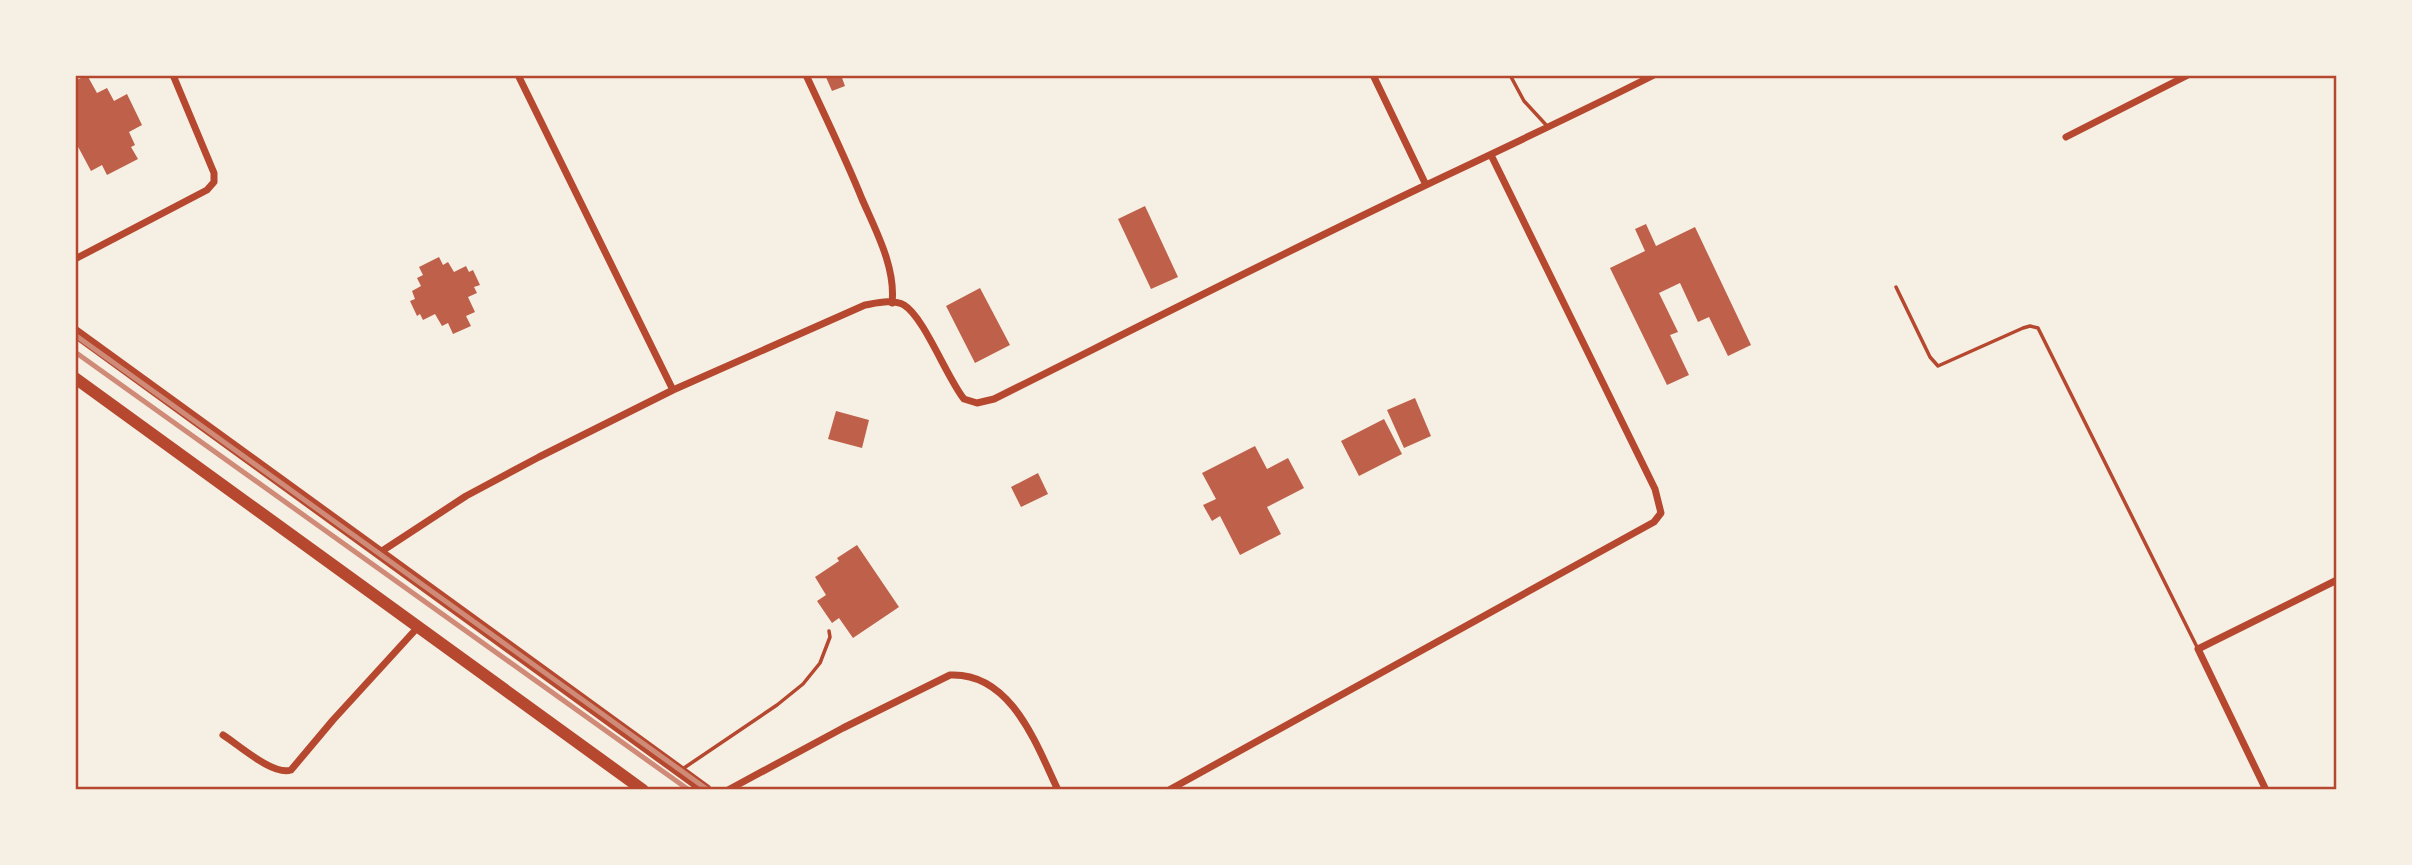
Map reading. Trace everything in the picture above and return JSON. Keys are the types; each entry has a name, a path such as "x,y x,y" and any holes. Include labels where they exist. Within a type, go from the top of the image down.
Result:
{"highway":[{"path":"75,332 706,790"},
{"path":"75,378 643,790"}],"street":[{"path":"75,259 182,205 214,183 214,173 173,75"},
{"path":"518,75 673,390"},
{"path":"806,75 876,231 889,270 892,303"},
{"path":"1373,75 1426,185"},
{"path":"379,553 497,479 673,390 865,305 903,305 918,320 964,399 970,402 994,399 1654,75"},
{"path":"2066,137 2188,75"},
{"path":"1169,790 1654,522 1661,513 1655,489 1492,155"},
{"path":"2266,790 2197,649 2337,580"},
{"path":"223,735 271,767 285,772 291,770 418,627"},
{"path":"728,790 950,675 979,680 1005,696 1029,731 1058,790"}],"lane":[{"path":"1510,75 1524,101 1549,128"},
{"path":"1896,287 1930,357 1938,366 2023,328 2038,328 2197,649"},
{"path":"680,771 777,705 803,684 820,663 830,638 829,631"}],"building":[{"path":"87,75 97,93 107,88 114,101 127,94 142,125 129,132 135,145 131,147 138,159 107,175 102,165 91,171 75,141 75,81"},
{"path":"825,75 841,75 845,86 832,91"},
{"path":"1145,206 1178,277 1151,289 1118,219"},
{"path":"1646,224 1656,246 1695,227 1751,345 1728,356 1709,317 1698,322 1680,283 1659,293 1678,332 1670,335 1689,375 1667,385 1610,268 1645,251 1635,229"},
{"path":"439,257 443,265 448,262 454,272 466,266 469,272 473,270 480,285 474,287 477,293 468,297 475,312 466,316 471,326 453,334 448,323 442,326 435,314 423,320 420,314 417,316 410,301 415,299 412,291 421,286 417,278 423,275 419,267"},
{"path":"980,288 1010,345 975,363 946,306"},
{"path":"1415,398 1431,436 1404,448 1387,410"},
{"path":"836,411 869,420 862,448 828,439"},
{"path":"1384,419 1402,454 1359,476 1341,441"},
{"path":"1255,446 1267,469 1288,458 1304,488 1267,507 1281,534 1240,555 1220,516 1212,521 1203,505 1216,499 1202,473"},
{"path":"1038,473 1048,494 1021,507 1011,487"},
{"path":"857,545 899,607 853,638 839,618 832,623 817,601 826,595 815,577"}],"railway":[{"path":"75,335 708,790"},
{"path":"75,352 689,790"}]}
